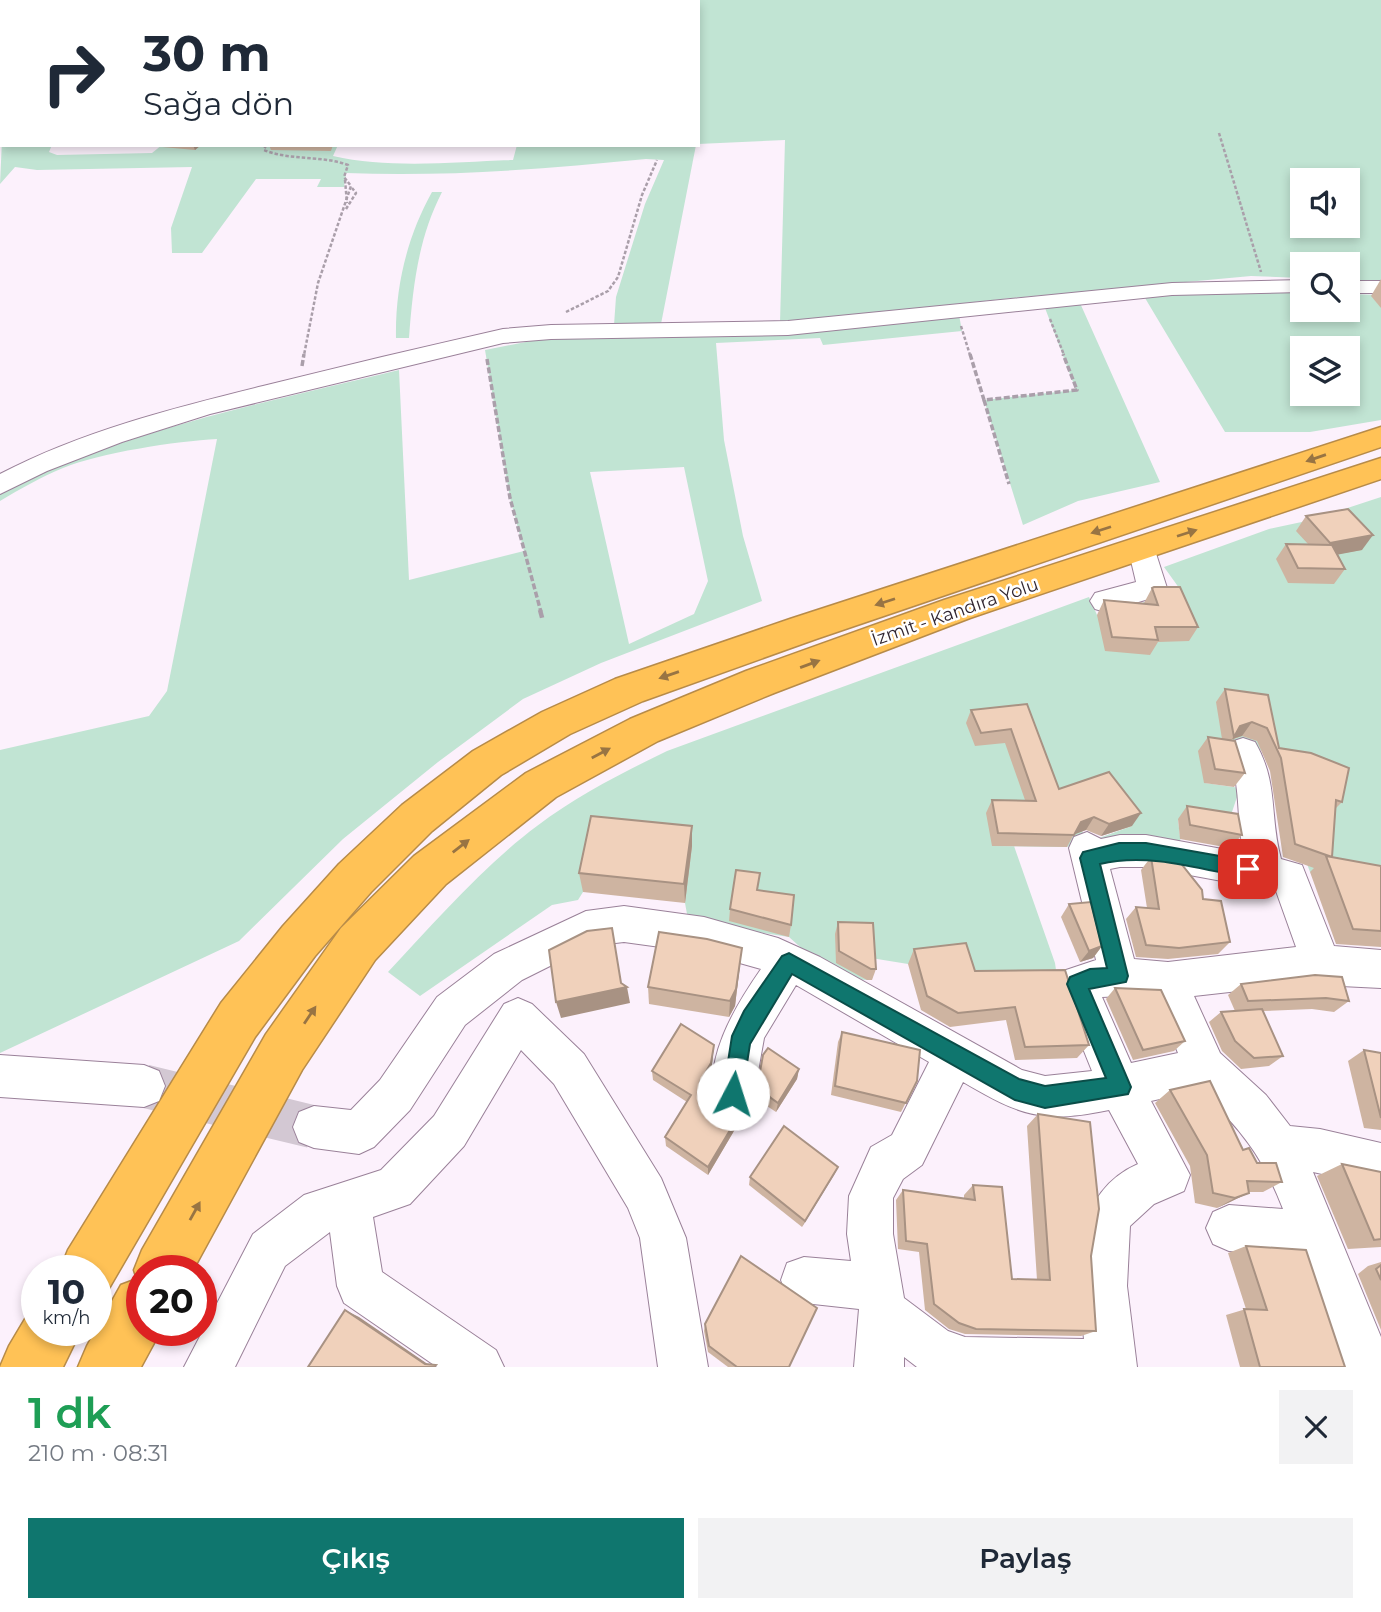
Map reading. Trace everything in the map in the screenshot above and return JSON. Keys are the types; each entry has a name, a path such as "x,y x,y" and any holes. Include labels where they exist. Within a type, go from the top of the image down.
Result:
{"highway":[{"path":"97,1255 238,1020 299,941 355,878 417,818 487,763 556,723 629,690 803,629 1381,436"},
{"name":"İzmit - Kandıra Yolu","path":"170,1255 284,1052 358,944 430,870 541,785 644,730 760,682 957,609 1381,468"},
{"path":"108,1367 126,1335"},
{"path":"30,1367 42,1346"}],"street":[{"path":"0,485 38,465 113,436 298,384 484,340 551,332 788,328 1172,289 1290,286"},
{"path":"1360,287 1381,287"},
{"path":"1105,601 1152,588 1142,548"},
{"path":"1243,752 1253,767 1257,790 1255,824 1267,873"},
{"path":"1119,976 1088,853 1146,851 1289,877 1321,964"},
{"path":"314,1127 359,1132 395,1096 451,1012 508,967 586,929 624,924 704,934 752,947 789,962 1015,1089 1045,1097 1120,1087 1205,1068"},
{"path":"733,1094 740,1043 758,1008 789,962"},
{"path":"804,1280 881,1299 934,1350 965,1361 1111,1365 1102,1270 1105,1238 1112,1212 1143,1183 1168,1175 1120,1087 1077,984 1090,979 1119,976 1168,981 1239,970 1334,962 1381,969"},
{"path":"1168,981 1205,1068 1254,1110 1271,1132 1369,1367"},
{"path":"209,1367 270,1250 320,1212 394,1188 449,1131 518,1018 569,1069 645,1194 663,1238 683,1367"},
{"path":"879,1367 881,1299 870,1234 871,1196 887,1163 907,1150 955,1054"},
{"path":"0,1076 144,1086"},
{"path":"1278,1147 1320,1151 1381,1165"},
{"path":"348,1203 361,1286 480,1367"},
{"path":"1228,1228 1315,1234"}],"path":[{"path":"1219,133 1265,286"},
{"path":"265,147 264,150 279,156 338,160 348,165 345,180 347,203"},
{"path":"551,332 559,316 608,291 618,277 642,194 657,160"},
{"path":"345,180 356,193 345,210"},
{"path":"298,384 318,284 351,187"},
{"path":"984,400 1077,390 1042,302"},
{"path":"958,310 1009,484"},
{"path":"484,340 510,498 543,621"}],"green space":[{"path":"700,0 1381,0 1381,281 1360,280 1360,252 1290,252 1290,278 1251,276 780,323 785,140 700,144"},
{"path":"2,147 51,147 49,152 57,155 152,153 160,147 337,147 333,156 400,164 513,160 516,147 696,147 661,324 614,325 616,297 645,204 664,160 646,159 459,173 346,173 344,187 317,187 321,179 256,179 202,253 172,253 171,228 192,167 37,170 15,167 0,184"},
{"path":"432,192 442,192 422,245 412,300 409,338 396,338 404,263 423,209"},
{"path":"1221,291 1290,292 1290,322 1360,322 1360,294 1381,295 1381,420 1310,432 1225,432 1145,298"},
{"path":"1080,303 1160,482 1078,501 1023,525 984,400 1076,390 1045,308"},
{"path":"959,315 962,331 823,345 820,338 716,343 724,440 743,536 762,601 601,663 523,699 438,762 343,839 239,941 0,1053 0,750 149,716 167,691 217,439 160,445 97,457 55,472 0,501 0,493 47,471 145,435 195,420 399,370 409,580 524,551 510,498 485,350 546,338","holes":["684,467 708,581 694,614 629,644 590,472"]},
{"path":"1381,497 1381,899 1365,882 1310,872 1265,751 1231,744 1205,783 1240,788 1227,827 1178,820 1181,845 1102,846 1099,838 1132,826 1059,800 1090,842 1066,847 1014,846 1055,963 1058,984 1004,1011 958,958 908,964 871,958 872,980 836,979 789,937 706,924 687,914 685,903 691,846 594,837 583,892 578,900 552,905 420,996 388,972 460,896 517,842 584,794 667,751 1089,597 1097,615 1151,620 1143,602 1172,602 1182,592 1164,567 1269,529 1311,520"}],"building":[{"path":"1348,509 1373,535 1330,543 1306,516"},
{"path":"1286,544 1332,545 1345,569 1298,568"},
{"path":"1180,587 1198,627 1155,627 1158,640 1112,637 1104,600 1158,605 1152,588"},
{"path":"1225,689 1268,695 1279,748 1311,753 1349,768 1342,802 1336,800 1332,857 1295,844 1281,758 1267,728 1252,722 1240,726 1234,737"},
{"path":"1027,704 1059,789 1109,772 1141,813 1109,824 1094,817 1081,822 1074,835 998,833 992,800 1036,801 1011,729 981,733 971,710"},
{"path":"1208,737 1235,741 1245,773 1215,769"},
{"path":"1187,806 1238,814 1242,835 1190,825"},
{"path":"591,816 692,826 684,884 579,873"},
{"path":"1326,856 1381,866 1381,931 1353,929"},
{"path":"1151,857 1179,861 1202,890 1203,899 1221,901 1230,942 1179,948 1146,945 1136,907 1159,909"},
{"path":"736,870 760,873 757,890 794,895 791,925 730,909"},
{"path":"1091,902 1102,946 1089,951 1069,904"},
{"path":"838,922 873,923 876,969 871,969 839,951"},
{"path":"612,928 621,983 627,987 556,1002 549,950 587,931"},
{"path":"659,932 707,939 742,948 736,989 730,1001 648,987"},
{"path":"966,943 975,971 1065,970 1089,1045 1025,1047 1015,1007 958,1013 927,996 914,949"},
{"path":"1315,975 1342,977 1349,1001 1326,998 1248,1001 1241,984"},
{"path":"1115,988 1161,990 1185,1041 1143,1050"},
{"path":"1262,1009 1283,1056 1254,1058 1235,1041 1221,1012"},
{"path":"681,1024 714,1045 711,1063 700,1082 714,1091 718,1102 742,1110 708,1167 665,1137 691,1095 652,1071"},
{"path":"842,1032 920,1050 917,1081 906,1103 835,1086"},
{"path":"768,1048 799,1069 778,1103 757,1088 763,1055"},
{"path":"1364,1050 1381,1053 1381,1118"},
{"path":"1210,1081 1243,1150 1249,1148 1257,1163 1276,1163 1282,1182 1247,1181 1249,1193 1235,1198 1213,1193 1207,1155 1170,1090"},
{"path":"1038,1114 1090,1122 1099,1209 1091,1256 1096,1331 976,1329 959,1323 934,1304 927,1244 906,1241 903,1190 975,1200 973,1185 1002,1187 1012,1279 1050,1280"},
{"path":"784,1126 838,1167 805,1221 750,1177"},
{"path":"1342,1164 1381,1172 1381,1239 1374,1240"},
{"path":"1246,1246 1306,1250 1345,1367 1260,1367 1244,1309 1267,1310"},
{"path":"741,1256 817,1308 789,1367 737,1367 709,1346 705,1324"},
{"path":"1381,1265 1381,1280 1376,1269"},
{"path":"345,1310 425,1364 436,1365 308,1367"}],"tunnel":[{"path":"144,1086 314,1127"}],"route":[{"path":"733,1094 740,1043 752,1018 789,962 1015,1089 1045,1097 1120,1087 1077,984 1090,979 1119,976 1089,858 1119,851 1146,851 1248,869"}]}
